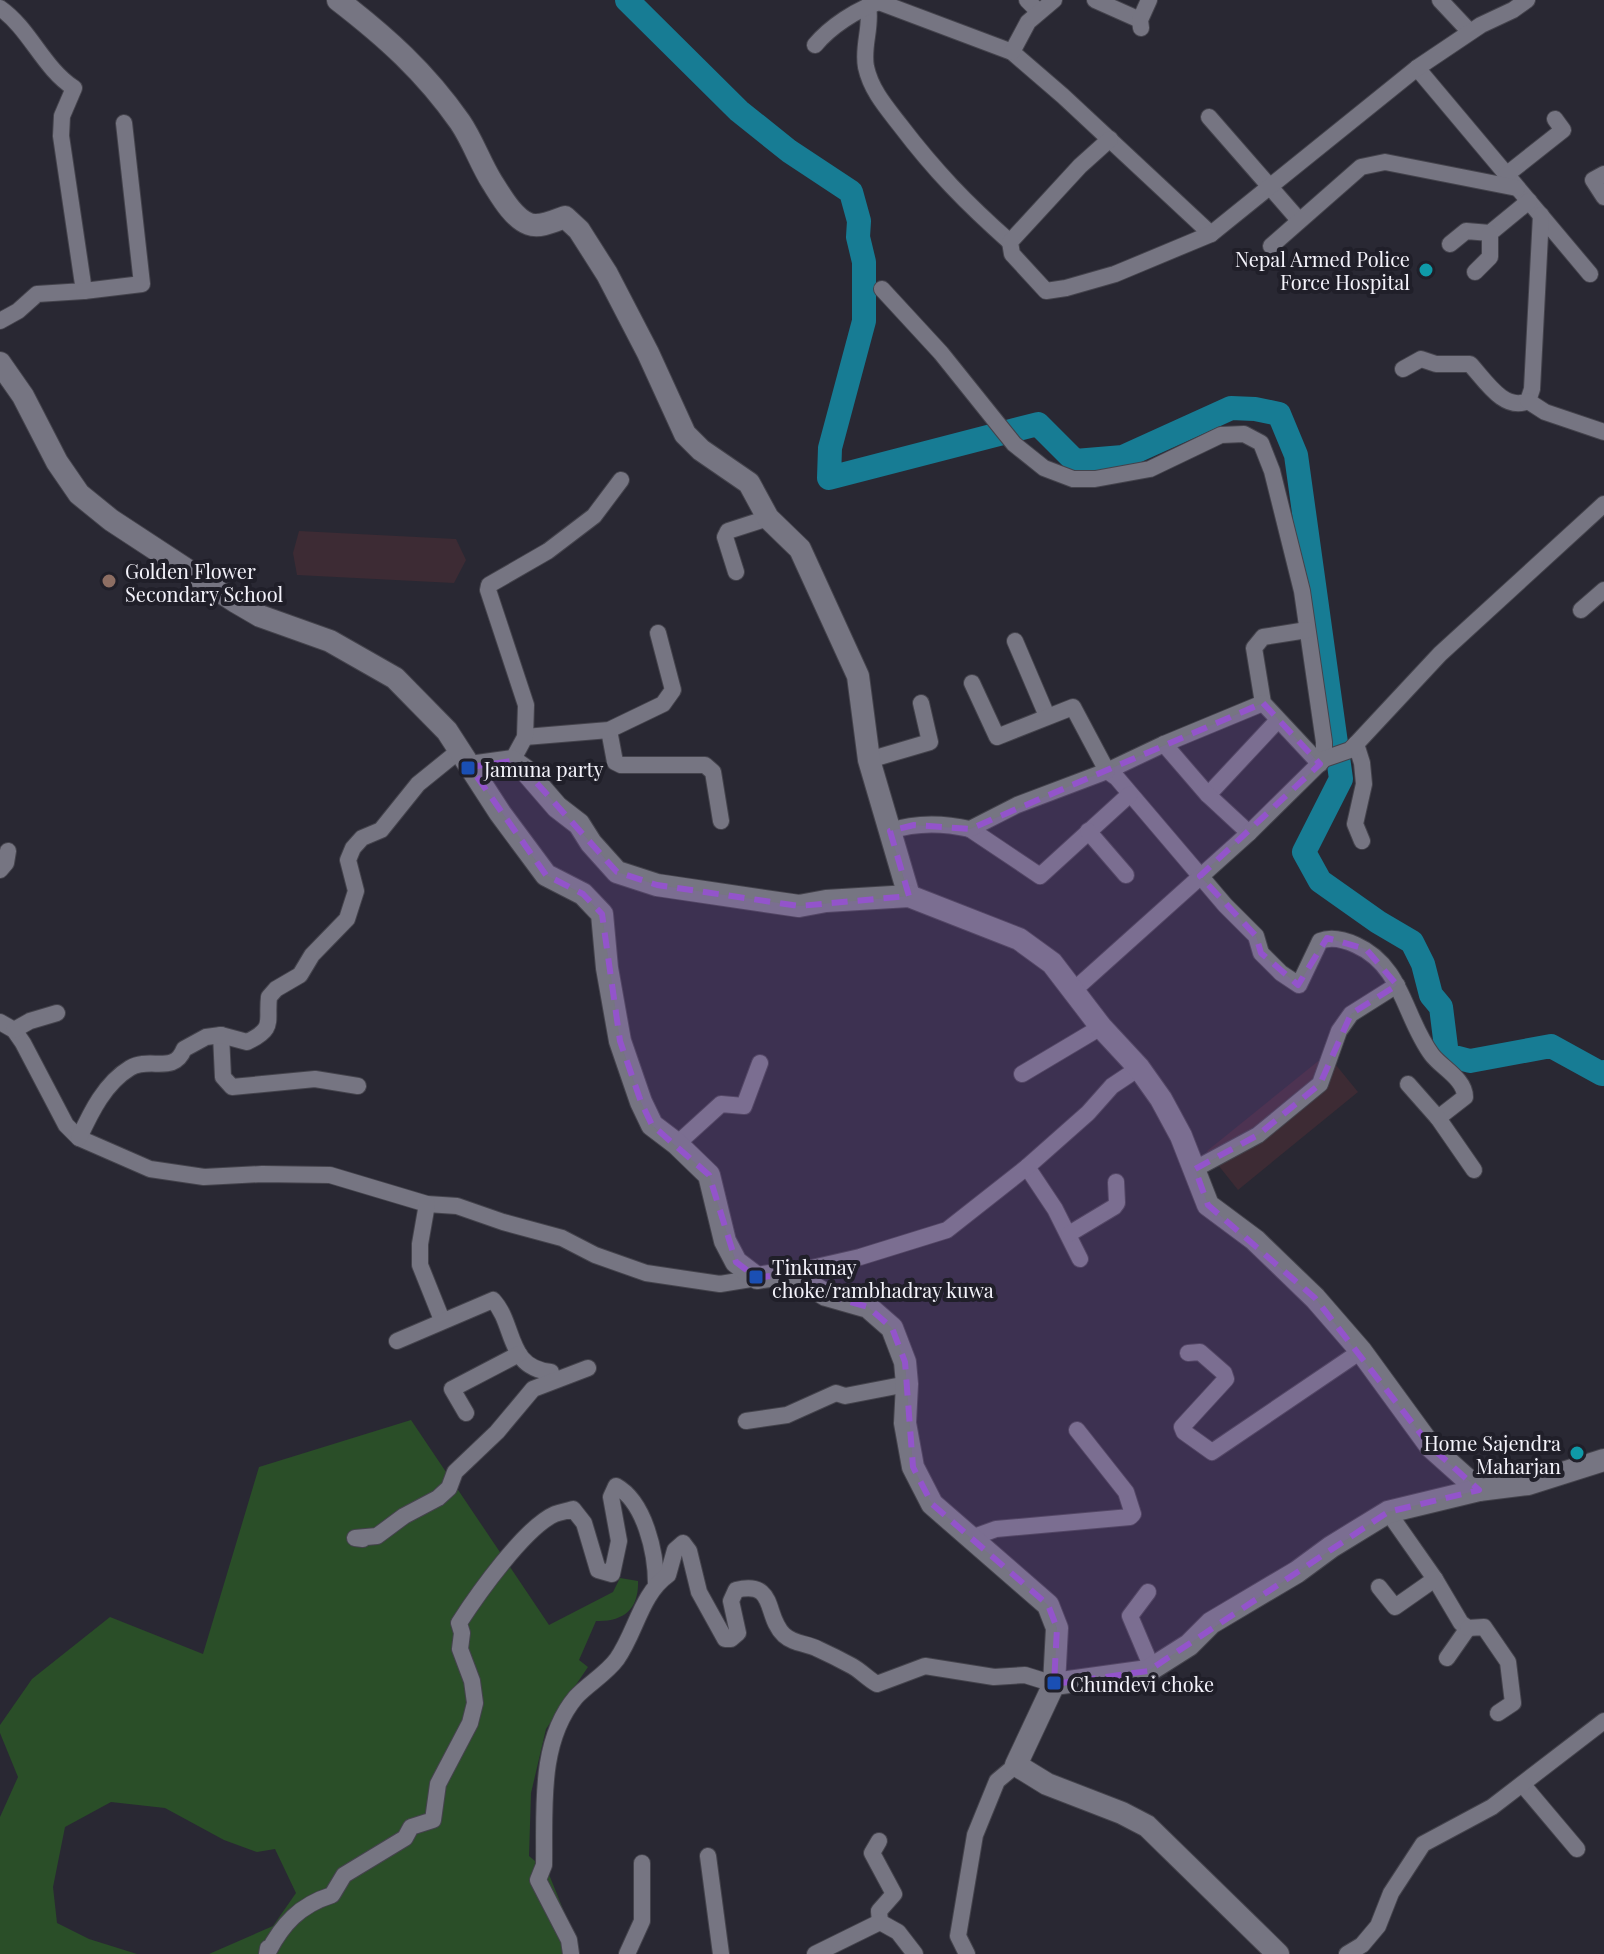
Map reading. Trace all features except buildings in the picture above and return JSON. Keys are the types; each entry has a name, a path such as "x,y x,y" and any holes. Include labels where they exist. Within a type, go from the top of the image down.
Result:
{"street":[{"path":"338,0 382,35 423,74 462,126 480,164 517,215 528,224 539,225 565,217 579,230 607,274 685,434 701,450 749,483 768,518 800,549 858,676 869,760 909,896"},
{"path":"1012,52 1033,6 1054,0"},
{"path":"1095,0 1140,24 1149,0"},
{"path":"1440,0 1470,32"},
{"path":"868,6 870,17 864,49 866,70 878,96 940,176 1010,242 1012,254 1046,291 1115,274 1211,234 1417,68 1524,1"},
{"path":"815,45 824,34 879,2 1012,52 1211,234"},
{"path":"0,8 12,17 60,78 74,88 62,116 61,136 84,291"},
{"path":"1417,68 1590,274"},
{"path":"1209,117 1298,219"},
{"path":"1512,181 1563,130 1555,119"},
{"path":"0,321 18,311 37,294 142,284 124,123"},
{"path":"1010,242 1080,166 1110,139"},
{"path":"1271,246 1298,219 1361,167 1372,163 1385,162 1512,181"},
{"path":"1604,174 1593,180 1604,197"},
{"path":"1450,244 1466,231 1490,233 1529,201"},
{"path":"1403,369 1421,359 1436,364 1470,364 1505,401 1520,405 1528,401 1532,389 1541,215"},
{"path":"1475,272 1490,257 1490,233"},
{"path":"882,289 941,353 1014,444 1044,468 1073,479 1122,475 1150,469 1221,435 1244,434 1261,443 1272,471 1302,591 1324,742 1323,760"},
{"path":"0,363 23,396 57,462 79,494 108,517 260,616 330,641 395,678 447,731 500,813 546,875 583,894 602,914 607,968 620,1041 641,1102 652,1125 709,1175 725,1241 736,1262 757,1278"},
{"path":"1528,401 1545,412 1604,432"},
{"path":"512,761 525,737 526,705 488,590 489,585 548,551 594,516 621,480"},
{"path":"1074,990 1249,833 1323,760 1353,747 1440,654 1604,504"},
{"path":"736,572 725,537 728,531 768,518"},
{"path":"1581,610 1604,590"},
{"path":"1307,630 1263,637 1254,648 1263,703 1323,760"},
{"path":"525,737 609,730 663,704 671,697 673,690 658,633"},
{"path":"1015,641 1047,716"},
{"path":"972,683 997,737 1073,707 1107,771 1117,778 1200,876 1256,936 1261,953 1281,973 1299,985 1320,941 1327,938 1346,940 1366,949 1388,968 1431,1054 1461,1083 1465,1091 1465,1097 1438,1118"},
{"path":"869,760 930,742 921,703"},
{"path":"970,829 1017,805 1107,771 1263,703"},
{"path":"1208,795 1278,720"},
{"path":"609,730 615,762 621,765 705,765 713,772 721,821"},
{"path":"1164,744 1208,795 1249,833"},
{"path":"1353,747 1362,763 1364,784 1355,824 1362,841"},
{"path":"79,1138 102,1095 133,1066 147,1062 173,1064 181,1058 184,1049 206,1037 221,1035 247,1042 267,1028 269,997 276,989 300,975 312,955 347,919 356,891 348,860 353,848 362,838 381,830 418,784 465,759 512,761 525,770 557,807 579,824 617,872 657,885 799,906 826,901 909,896 1019,939 1052,963 1161,1099 1195,1169 1208,1205 1255,1240 1315,1298 1361,1351 1431,1447 1479,1490"},
{"path":"890,831 914,825 948,824 970,829 1040,876 1130,794"},
{"path":"1088,831 1126,875"},
{"path":"0,870 6,863 8,851"},
{"path":"1195,1169 1258,1135 1320,1084 1339,1031 1351,1014 1397,985"},
{"path":"57,1013 7,1026 66,1125 79,1138 150,1169 204,1177 330,1175 427,1204 457,1206 562,1238 608,1261 646,1273 720,1284 790,1273 860,1257 947,1230 1027,1167 1088,1113 1112,1086 1139,1068"},
{"path":"1022,1074 1101,1027"},
{"path":"221,1035 223,1077 232,1087 315,1079 358,1086"},
{"path":"677,1144 721,1104 744,1106 760,1063"},
{"path":"1408,1084 1438,1118 1474,1170"},
{"path":"1027,1167 1069,1234 1080,1259"},
{"path":"1069,1234 1114,1207 1117,1203 1116,1182"},
{"path":"427,1204 420,1265 442,1320"},
{"path":"790,1273 826,1295 868,1307 892,1328 905,1362 905,1423 913,1467 932,1504 1048,1605 1057,1628 1054,1684 1016,1765 997,1781 975,1835 958,1936 967,1954"},
{"path":"397,1341 493,1300 519,1354 534,1370 551,1372 552,1380"},
{"path":"1188,1353 1200,1352 1224,1373 1226,1379 1182,1427 1184,1432 1212,1452 1361,1351"},
{"path":"466,1413 452,1389 519,1354"},
{"path":"363,1539 355,1538 377,1536 404,1516 438,1498 449,1488 455,1472 497,1432 533,1389 588,1368"},
{"path":"746,1421 787,1415 836,1393 845,1396 907,1384"},
{"path":"971,1538 996,1529 1130,1517 1133,1514 1126,1492 1077,1430"},
{"path":"586,1954 570,1947 538,1880 544,1865 549,1756 555,1733 575,1698 616,1660 656,1584 668,1575 675,1550 683,1543 689,1551 699,1592 725,1639 731,1639 738,1633 731,1601 736,1590 750,1587 768,1601 777,1628 791,1641 816,1648 854,1666 865,1678 877,1684 925,1666 994,1677 1025,1675 1054,1684 1148,1671 1189,1645 1211,1623 1297,1572 1388,1512 1479,1490 1528,1484 1604,1460"},
{"path":"268,1948 267,1954 278,1932 300,1911 316,1900 332,1895 344,1875 405,1838 411,1827 433,1820 438,1784 465,1734 475,1703 472,1681 460,1649 462,1633 459,1623 509,1554 542,1522 573,1509 588,1532 598,1570 612,1574 619,1541 611,1497 616,1486 626,1491 648,1533 655,1557 656,1584"},
{"path":"1388,1512 1435,1579 1461,1623 1468,1628 1484,1627 1508,1662 1513,1703 1498,1713"},
{"path":"1379,1587 1395,1607 1435,1579"},
{"path":"1148,1592 1130,1616 1152,1668"},
{"path":"1447,1658 1468,1628"},
{"path":"1347,1954 1362,1945 1378,1926 1391,1893 1423,1844 1492,1807 1604,1721"},
{"path":"1016,1765 1047,1784 1147,1826 1278,1954"},
{"path":"1523,1785 1577,1849"},
{"path":"879,1841 872,1853 894,1894 879,1911 880,1922"},
{"path":"708,1856 721,1954"},
{"path":"627,1954 642,1921 642,1863"},
{"path":"815,1954 866,1926 880,1922 898,1932 915,1954"}],"highlighted area":[{"path":"1263,703 1320,764 1200,876 1256,936 1261,953 1298,985 1327,938 1366,949 1397,985 1351,1014 1320,1084 1258,1135 1195,1169 1208,1205 1315,1298 1431,1447 1479,1490 1388,1512 1148,1671 1054,1684 1057,1628 1048,1605 932,1504 913,1467 905,1362 892,1328 868,1307 826,1295 790,1273 757,1278 736,1262 709,1175 652,1125 641,1102 620,1041 602,914 583,894 546,875 470,767 512,761 525,770 617,872 657,885 799,906 909,896 890,831 914,825 970,829"}],"shaded area":[{"path":"299,531 456,539 466,560 454,583 297,575 293,553"},
{"path":"1327,1054 1358,1092 1238,1190 1207,1151"}],"green space":[{"path":"411,1420 549,1625 613,1592 620,1578 638,1581 636,1599 628,1612 615,1619 596,1621 579,1660 588,1667 546,1729 531,1793 529,1856 548,1872 565,1914 562,1954 209,1954 273,1926 296,1893 275,1849 257,1852 224,1840 165,1808 111,1802 65,1827 53,1887 57,1923 89,1939 137,1954 0,1954 0,1817 18,1777 0,1733 0,1725 32,1679 110,1617 203,1654 259,1467"}],"waterway":[{"path":"627,0 739,111 789,151 851,192 859,221 858,237 864,262 864,321 830,448 829,478 1038,424 1075,461 1123,457 1231,408 1279,414 1296,455 1341,779 1304,852 1320,881 1412,942 1423,964 1431,995 1441,1007 1447,1055 1470,1061 1551,1046 1602,1074 1604,1072"}],"place":[{"name":"Nepal Armed Police Force Hospital","path":"1426,270"},
{"name":"Golden Flower Secondary School","path":"109,581"},
{"name":"Jamuna party","path":"468,768"},
{"name":"Tinkunay choke/rambhadray kuwa","path":"756,1277"},
{"name":"Home Sajendra Maharjan","path":"1577,1453"},
{"name":"Chundevi choke","path":"1054,1683"}]}
